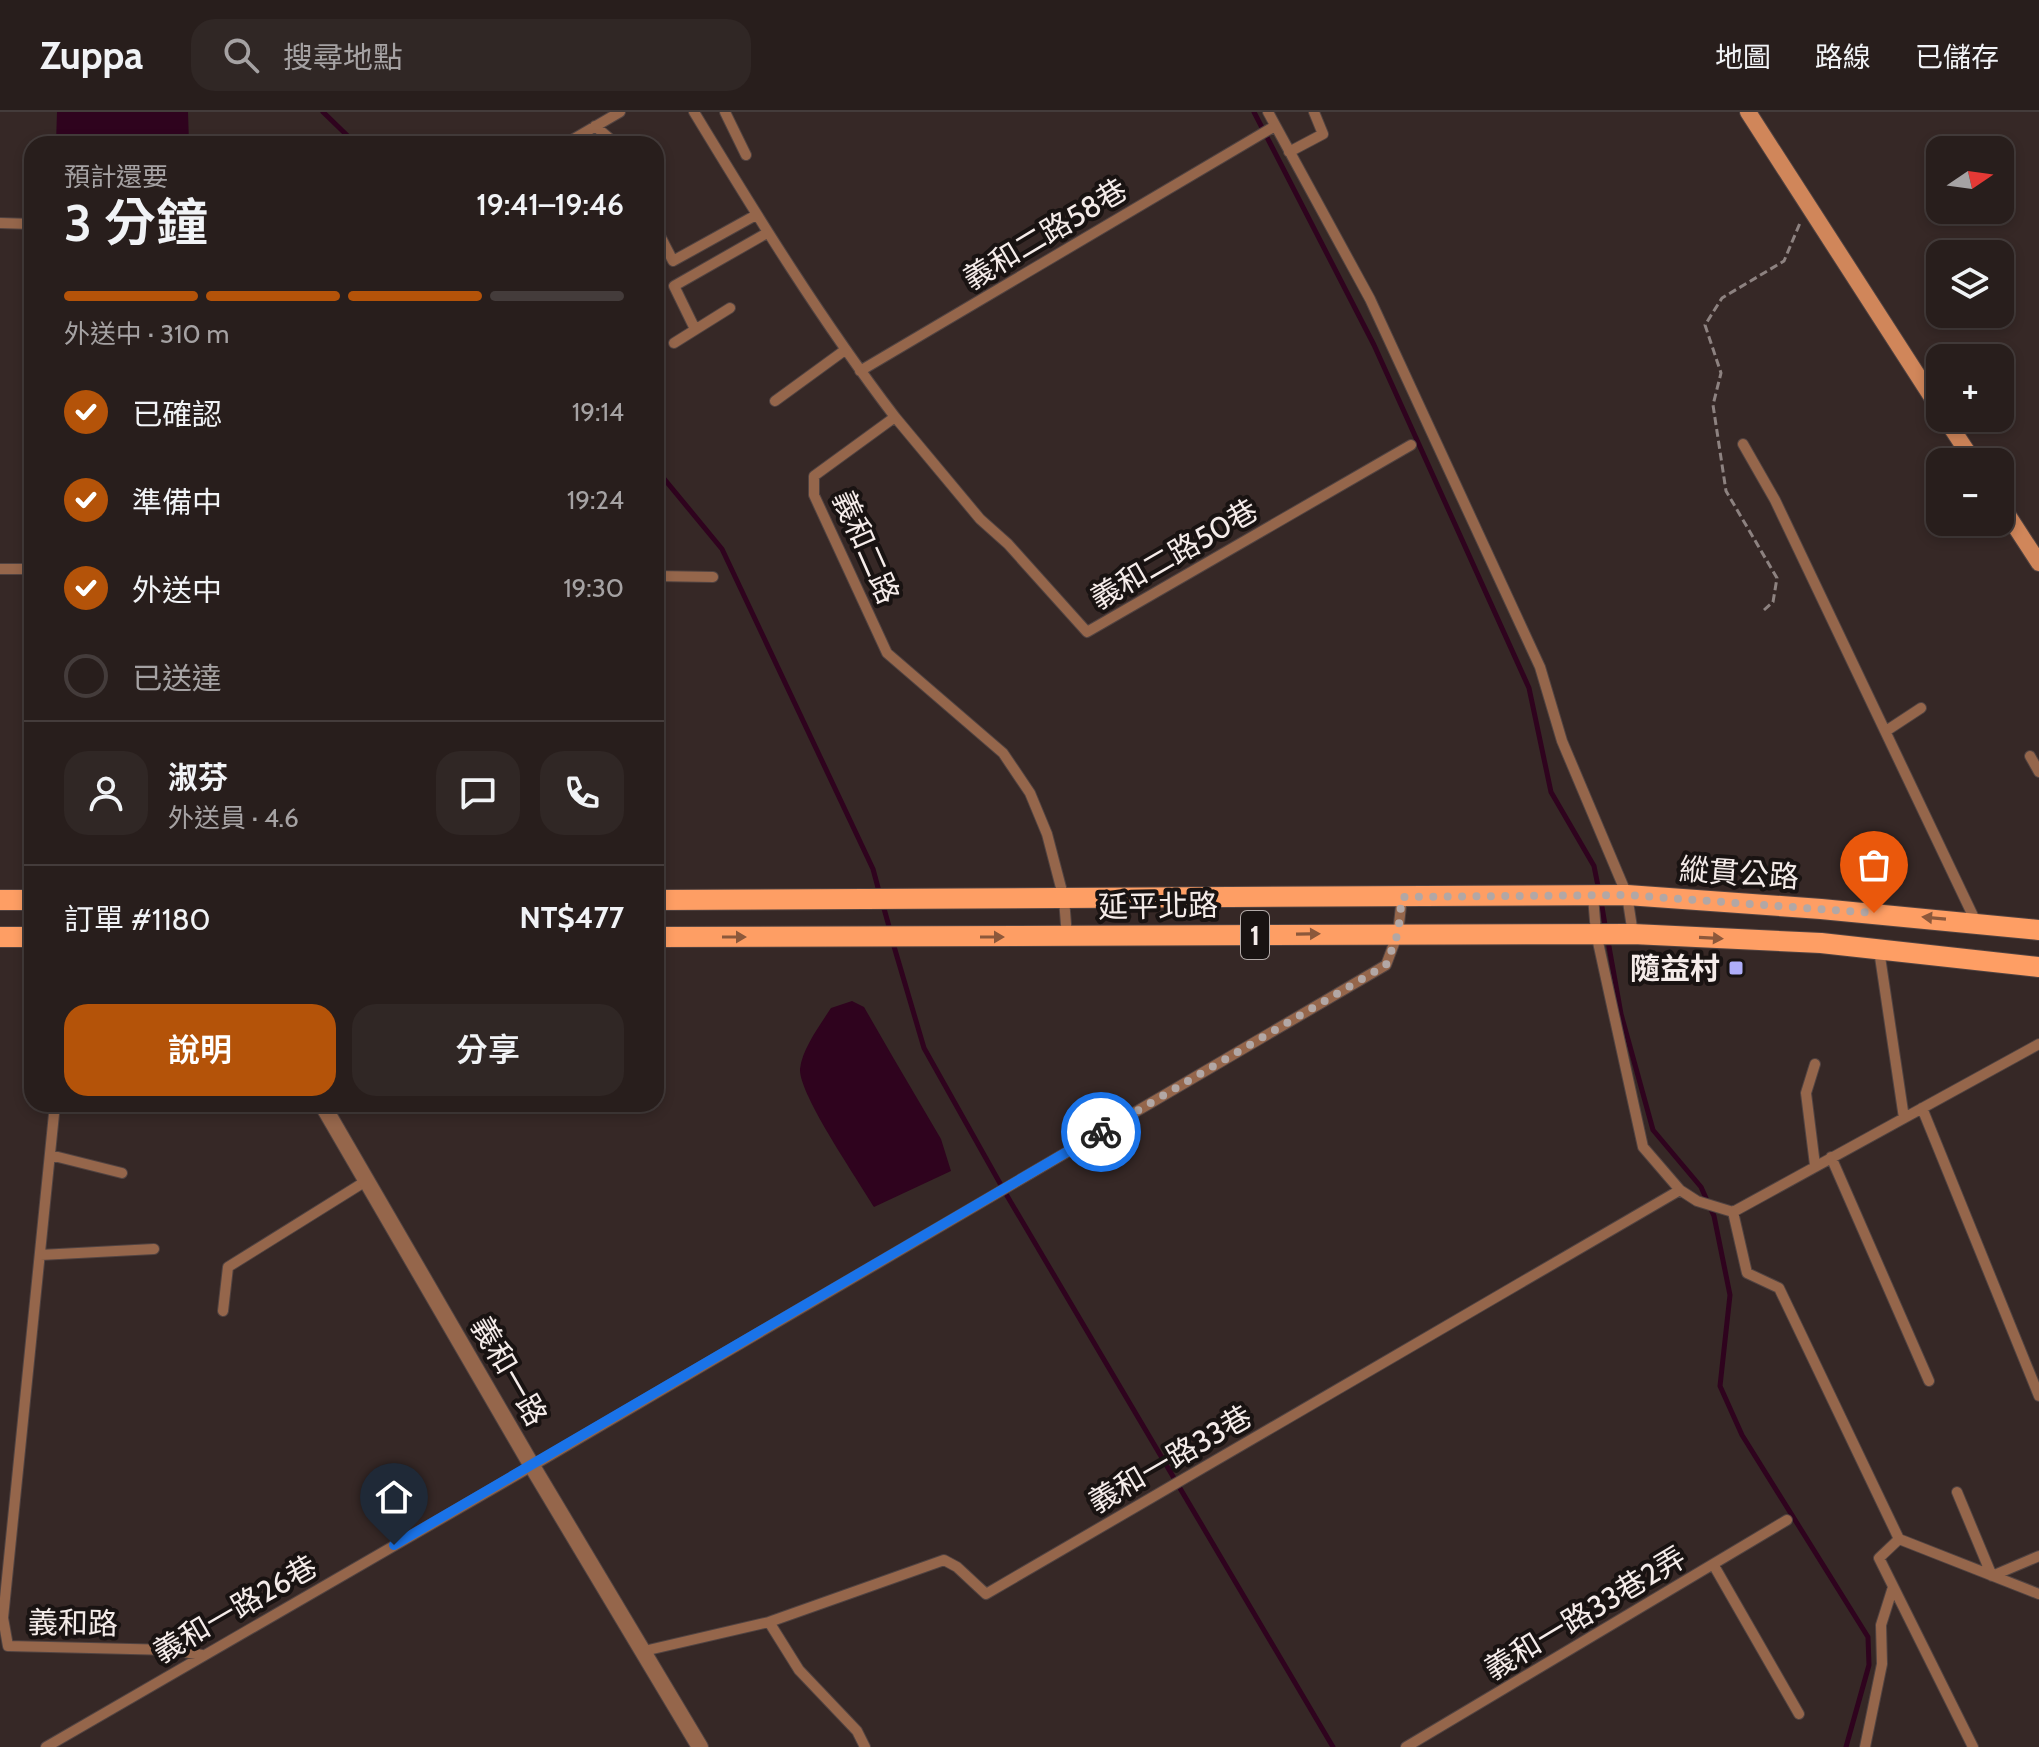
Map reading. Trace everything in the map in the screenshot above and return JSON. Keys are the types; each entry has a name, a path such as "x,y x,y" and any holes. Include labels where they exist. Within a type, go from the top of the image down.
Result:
{"main road":[{"name":"1","path":"1593,896 1627,895"},
{"name":"縱貫公路","path":"1627,895 1976,922 2039,930"},
{"name":"延平北路","path":"664,900 1593,896"},
{"path":"0,900 24,900"},
{"path":"1821,909 1821,943"},
{"name":"1","path":"1596,933 1821,943 2039,967"},
{"name":"延平北路","path":"664,937 1596,933"},
{"path":"0,937 24,937"}],"street":[{"path":"1748,112 1926,388"},
{"path":"2014,525 2039,563"},
{"name":"義和一路","path":"327,1112 700,1747"}],"lane":[{"path":"578,136 620,112"},
{"path":"694,112 767,233 845,350 895,417"},
{"path":"725,112 746,155"},
{"path":"1268,112 1272,128 1289,152 1370,299 1540,667 1562,741 1627,895 1633,934"},
{"path":"1289,152 1323,134 1314,112"},
{"path":"595,126 607,136"},
{"name":"義和二路58巷","path":"860,371 1272,128"},
{"path":"664,244 673,261 756,215"},
{"path":"0,223 24,224"},
{"path":"695,329 674,286 767,233"},
{"path":"674,343 730,308"},
{"path":"775,401 845,350"},
{"name":"義和二路50巷","path":"895,417 980,519 1008,544 1087,632 1411,445"},
{"name":"義和二路","path":"895,417 814,476 814,495 887,653 1003,753 1030,793 1047,834 1064,899 1067,937"},
{"path":"1743,444 1775,500 1976,922"},
{"path":"0,569 24,569"},
{"path":"664,576 713,577"},
{"path":"1886,731 1921,708"},
{"path":"2030,756 2039,772"},
{"path":"1593,896 1596,933 1643,1147 1680,1190 1716,1208 1733,1212 2039,1044"},
{"name":"義和一路26巷","path":"46,1747 1386,965 1398,933 1402,897"},
{"path":"1879,949 1904,1118"},
{"path":"1815,1064 1806,1093 1815,1165"},
{"path":"1922,1108 2039,1396"},
{"name":"義和路","path":"54,1112 3,1618 8,1646 172,1650 202,1655"},
{"path":"50,1155 122,1173"},
{"path":"1831,1157 1929,1381"},
{"path":"223,1311 228,1267 366,1181"},
{"name":"義和一路33巷","path":"644,1651 769,1622 944,1560 957,1567 986,1594 1680,1190"},
{"path":"1733,1212 1747,1273 1779,1288 1899,1539 2039,1594"},
{"path":"40,1255 154,1249"},
{"path":"1957,1492 1992,1576"},
{"name":"義和一路33巷2弄","path":"1406,1747 1787,1520"},
{"path":"1899,1539 1879,1558 1973,1747"},
{"path":"1992,1576 2039,1556"},
{"path":"1713,1564 1799,1714"},
{"path":"1865,1747 1882,1664 1881,1625 1893,1587"},
{"path":"769,1622 799,1670 857,1731 865,1747"}],"path":[{"path":"1764,610 1773,602 1777,578 1726,491 1713,405 1721,373 1705,325 1722,298 1784,261 1807,204"}],"shaded area":[{"path":"57,112 188,112 189,136 56,136"},
{"path":"852,1001 864,1007 941,1139 951,1171 874,1207 819,1117 802,1081 800,1069 808,1045 831,1008"}],"waterway":[{"path":"323,112 348,136"},
{"path":"1254,112 1374,345 1529,688 1551,792 1594,866 1599,891"},
{"path":"664,479 722,549 873,869 880,895"},
{"path":"1601,901 1606,931"},
{"path":"883,905 890,930"},
{"path":"1608,941 1621,1014 1653,1130 1701,1187 1714,1216 1730,1295 1720,1386 1742,1435 1868,1637 1869,1665 1846,1747"},
{"path":"893,943 924,1048 1006,1194 1333,1747"}],"way so far":[{"path":"1101,1132 1386,965 1398,933 1402,897 1627,895 1874,913"}],"place":[{"name":"隨益村","path":"1736,968"}],"route":[{"path":"394,1545 1101,1132"}]}
